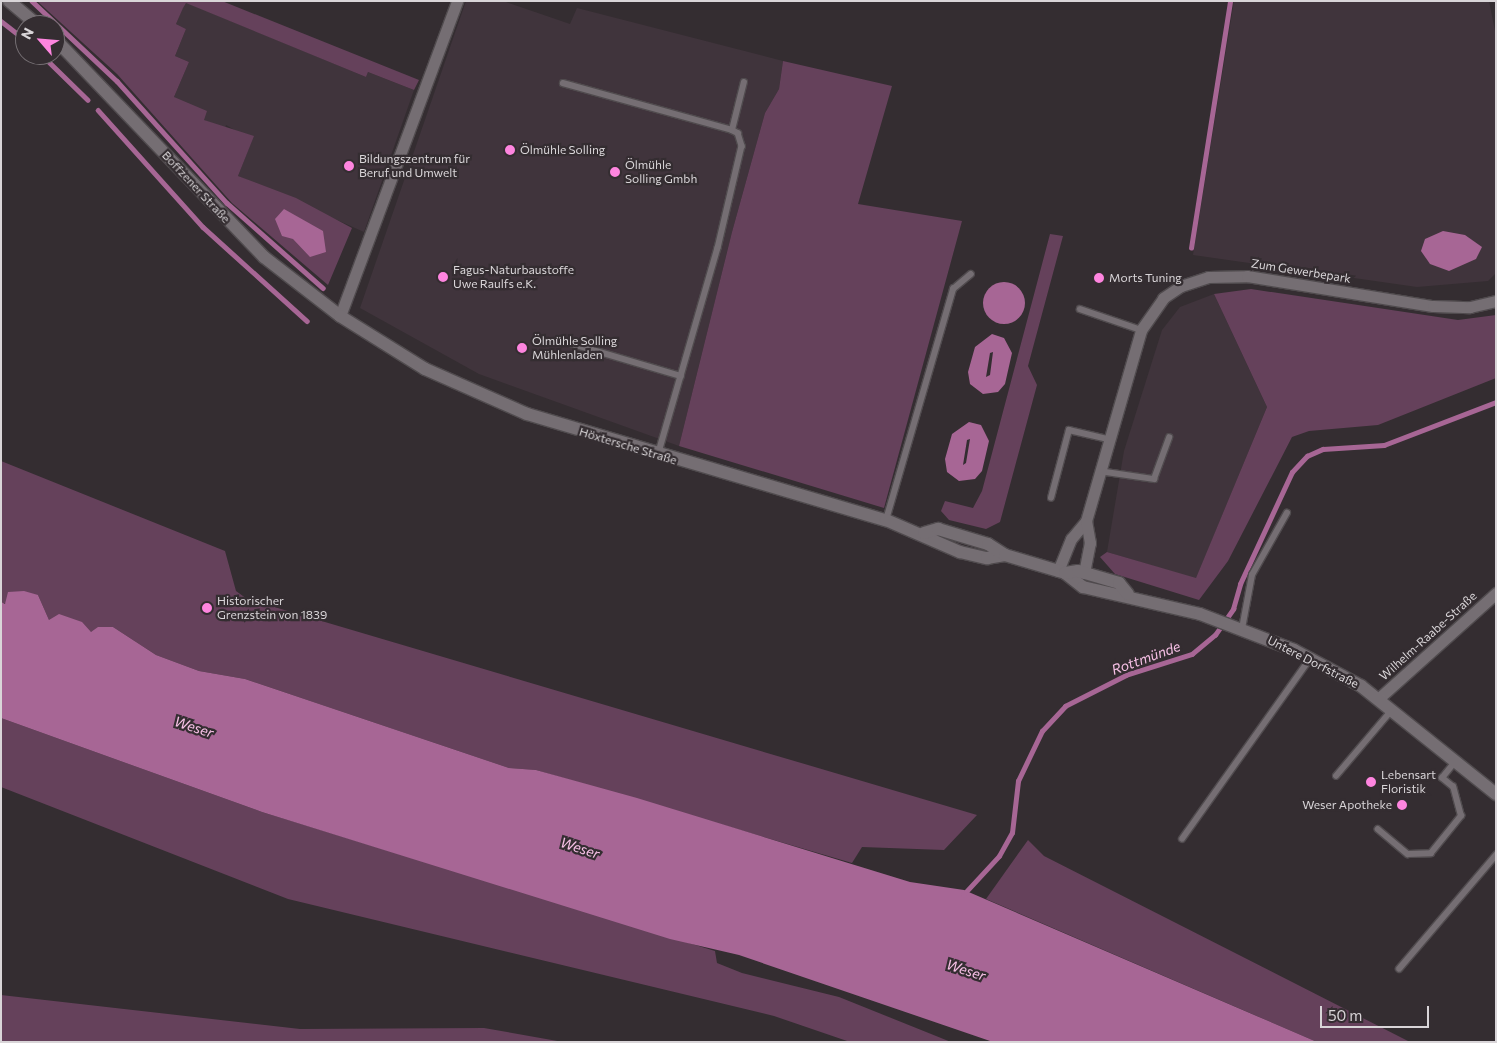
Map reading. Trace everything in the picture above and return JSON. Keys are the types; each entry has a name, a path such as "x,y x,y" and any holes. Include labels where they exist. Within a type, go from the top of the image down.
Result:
{"street":[{"path":"9,1 26,15"},
{"path":"344,319 457,1"},
{"name":"Boffzener Straße","path":"65,50 250,244 344,319"},
{"name":"Zum Gewerbepark","path":"1062,572 1071,540 1086,521 1141,330 1163,298 1208,277 1247,276 1433,306 1470,307 1496,300"},
{"name":"Höxtersche Straße","path":"344,319 472,392 658,455 924,532 935,543 960,552 987,558 1005,555 1062,572"},
{"name":"Zum Gewerbepark","path":"1084,573 1090,543 1086,521"},
{"name":"Untere Dorfstraße","path":"1062,572 1084,573 1119,583 1128,594"},
{"name":"Untere Dorfstraße","path":"1062,572 1083,587 1116,597 1128,594 1208,616 1310,659 1378,698 1496,794"},
{"name":"Wilhelm-Raabe-Straße","path":"1378,698 1496,593"}],"lane":[{"path":"732,130 744,82"},
{"path":"563,83 732,130 738,133 742,146 658,455"},
{"path":"886,520 952,288 971,274"},
{"path":"1080,309 1141,330"},
{"path":"558,340 681,376"},
{"path":"1051,498 1069,430 1108,440"},
{"path":"1099,471 1154,479 1169,438"},
{"path":"1237,627 1252,575 1287,513"},
{"path":"1182,839 1310,659"},
{"path":"1336,776 1392,710"},
{"path":"1378,829 1408,854 1431,854 1461,816 1453,787 1442,778 1455,761"},
{"path":"1398,969 1496,855"}],"shaded area":[{"path":"37,1 222,1 419,80 414,90 368,72 366,77 186,3 183,8 176,24 186,29 175,56 189,62 174,97 207,111 204,120 254,136 238,176 296,198 352,228 328,285 232,203 117,74 65,27 65,15 52,15"},
{"path":"466,1 503,1 570,24 577,8 783,61 779,89 765,113 732,232 679,446 479,374 360,308"},
{"path":"1234,1 1489,1 1496,36 1496,273 1488,281 1417,287 1193,255"},
{"path":"185,2 366,77 368,72 414,90 364,232 238,176 252,140 226,125 225,129 204,120 174,97 189,62 175,56 186,29 176,24"},
{"path":"783,61 892,86 858,204 962,221 884,508 679,446 732,232 765,113 779,89"},
{"path":"1050,234 1063,236 1028,366 1037,385 1000,522 986,529 949,520 941,511 945,501 973,508 982,491"},
{"path":"1251,289 1458,320 1496,315 1496,378 1378,425 1309,431 1292,437 1228,561 1199,600 1115,574 1100,557 1107,552 1196,578 1267,407 1214,294"},
{"path":"1214,294 1267,407 1196,579 1107,552 1124,451 1162,330 1180,307"},
{"path":"1,461 225,551 236,591 247,599 977,815 944,850 862,847 852,863 536,770 509,768 245,679 199,671 156,655 113,627 91,632 49,620 38,595 2,604"},
{"path":"1,718 262,812 715,951 717,963 742,973 839,997 951,1042 850,1042 774,1016 288,899 1,787"},
{"path":"1028,840 1044,856 1410,1042 1317,1042 986,899"},
{"path":"1,995 300,1029 484,1028 563,1042 1,1042"}],"water":[{"path":"284,209 323,231 326,252 310,257 293,239 282,236 275,219"},
{"path":"1443,231 1465,235 1482,247 1476,259 1449,271 1430,264 1421,251 1425,239"},
{"path":"1008,282 1016,285 1022,291 1025,303 1022,315 1016,321 1000,324 992,321 986,315 983,299 986,291 992,285"},
{"path":"992,334 1004,338 1012,353 1005,384 998,392 983,394 970,384 968,372 975,347","holes":["993,352 990,375 986,377 990,353"]},
{"path":"969,422 981,425 989,441 982,471 975,479 959,481 947,472 945,459 952,434","holes":["970,439 966,463 963,465 967,440"]},
{"name":"Weser","path":"24,591 38,595 49,620 59,614 82,622 91,632 98,627 113,627 156,655 199,671 245,679 509,768 536,770 637,798 910,882 964,890 1317,1042 993,1042 739,955 670,939 262,812 1,718 1,602 5,604 8,592"}],"waterway":[{"path":"32,1 117,81 227,203 323,288"},
{"path":"1191,248 1230,1"},
{"path":"1,21 15,32"},
{"path":"52,65 88,100"},
{"path":"98,110 203,227 307,321"},
{"name":"Rottmünde","path":"963,895 999,856 1012,833 1018,781 1042,731 1065,706 1126,675 1192,654 1215,635 1233,609 1240,584 1292,472 1307,456 1323,449 1384,445 1496,402"}],"place":[{"name":"Ölmühle Solling","path":"510,150"},
{"name":"Bildungszentrum für Beruf und Umwelt","path":"349,166"},
{"name":"Ölmühle Solling Gmbh","path":"615,172"},
{"name":"Fagus-Naturbaustoffe Uwe Raulfs e.K.","path":"443,277"},
{"name":"Morts Tuning","path":"1099,278"},
{"name":"Ölmühle Solling Mühlenladen","path":"522,348"},
{"name":"Historischer Grenzstein von 1839","path":"207,608"},
{"name":"Lebensart Floristik","path":"1371,782"},
{"name":"Weser Apotheke","path":"1402,805"}]}
